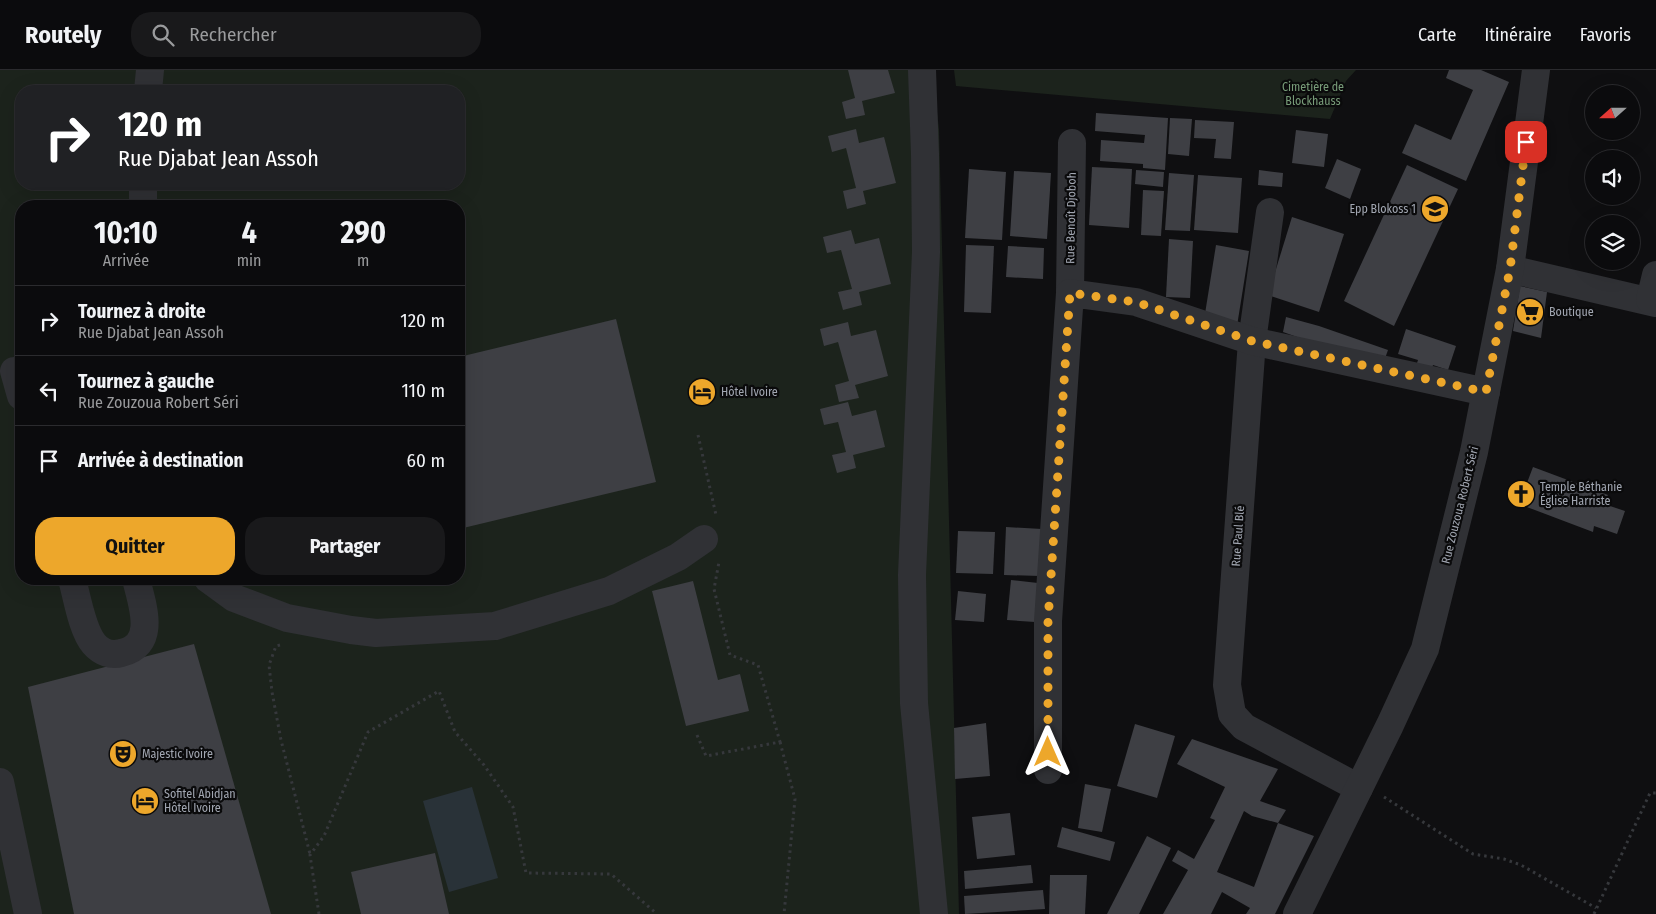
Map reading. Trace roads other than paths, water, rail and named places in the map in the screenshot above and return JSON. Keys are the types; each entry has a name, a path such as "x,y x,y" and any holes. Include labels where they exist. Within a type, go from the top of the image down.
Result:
{"street":[{"path":"149,85 150,70"},
{"path":"922,70 926,252 912,575 913,683 934,914"},
{"name":"Rue Zouzoua Robert Séri","path":"1297,914 1425,649 1474,452 1510,269 1536,70"},
{"name":"Rue Benoît Djoboh","path":"1048,770 1048,621 1070,293 1072,143"},
{"name":"Rue Paul Blé","path":"1270,212 1252,341 1227,685 1232,714 1244,727 1360,786"},
{"path":"1510,269 1654,293"},
{"path":"1070,293 1136,302 1252,341 1486,392"},
{"path":"216,585 234,598 287,618 351,630 376,633 495,626 609,591 678,557 714,536"},
{"path":"74,585 87,633 95,645 110,654 122,653 137,647 143,637 145,617 137,585"},
{"path":"0,782 28,914"}],"place":[{"name":"Epp Blokoss 1","path":"1435,209"},
{"name":"Boutique","path":"1530,312"},
{"name":"Hôtel Ivoire","path":"702,392"},
{"name":"Temple Béthanie Église Harriste","path":"1521,494"},
{"name":"Majestic Ivoire","path":"123,754"},
{"name":"Sofitel Abidjan Hôtel Ivoire","path":"145,801"}],"park label":[{"name":"Cimetière de Blockhauss","path":"1313,94"}]}
